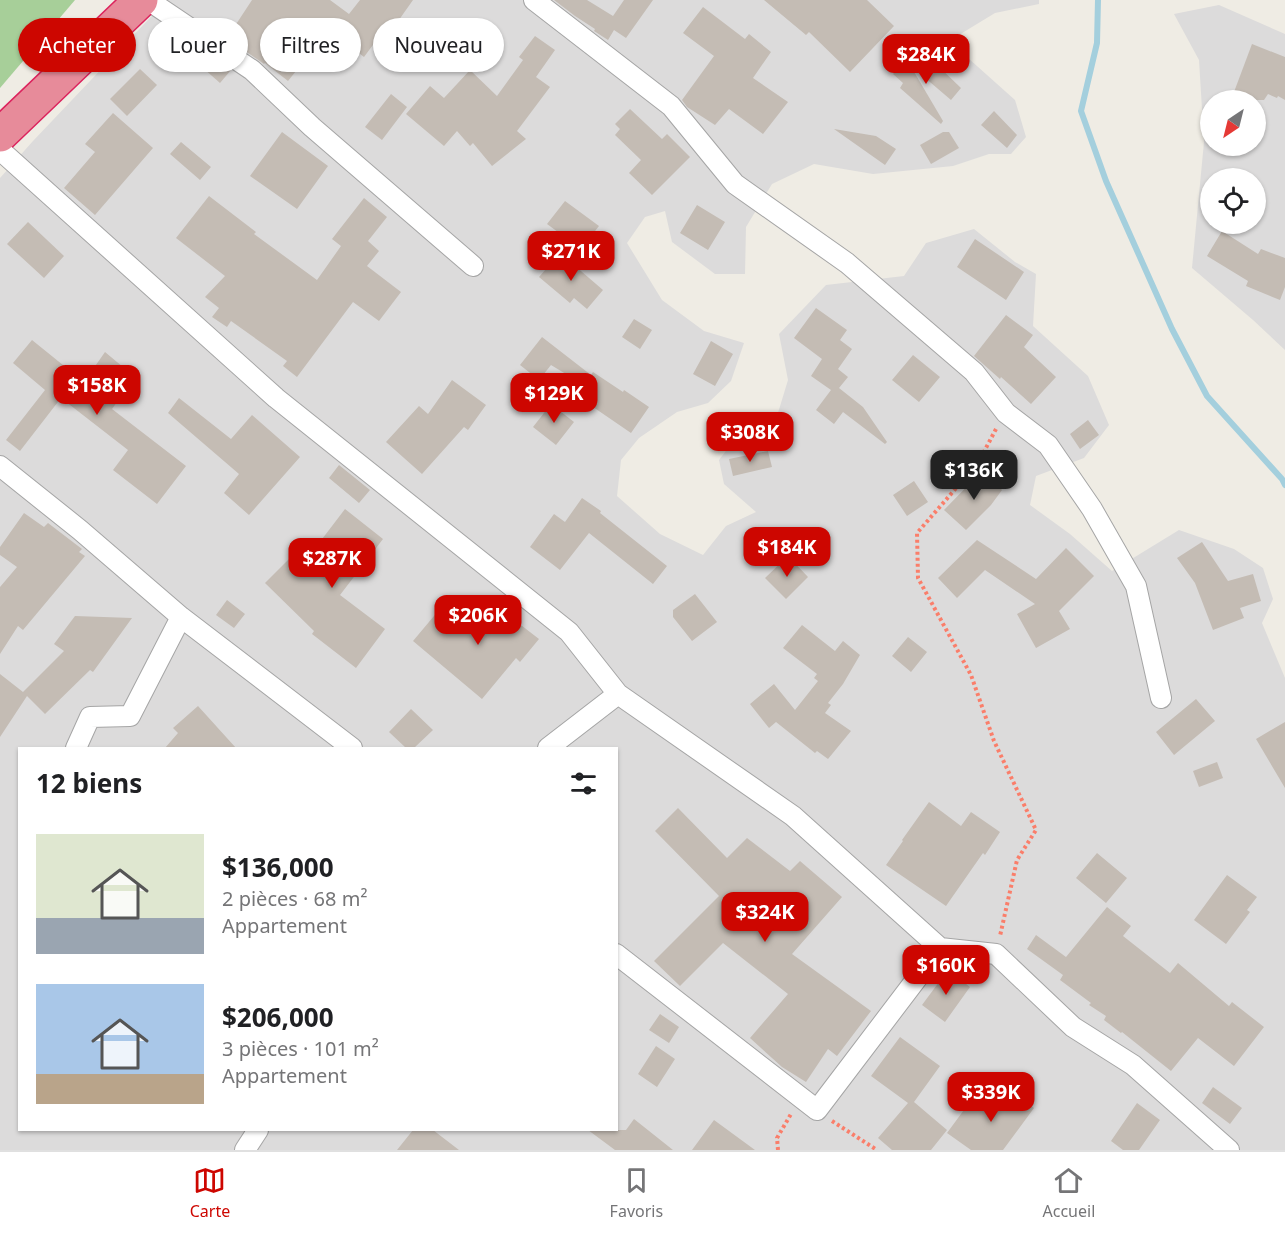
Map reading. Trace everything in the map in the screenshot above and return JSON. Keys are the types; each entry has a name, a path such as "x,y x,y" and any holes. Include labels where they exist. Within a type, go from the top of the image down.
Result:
{"highway":[{"path":"0,135 141,0"}],"street":[{"path":"148,0 252,70 312,127 473,266"},
{"path":"534,0 671,106 735,184 848,263 974,372 1006,413 1048,445 1092,509 1136,586 1161,698"},
{"path":"0,150 276,399 569,632 618,694 793,816 940,948 996,954 1073,1027 1133,1065 1229,1150"},
{"path":"0,466 80,530 181,617 350,747"},
{"path":"76,747 90,717 130,716 181,617"},
{"path":"549,747 618,694"},
{"path":"618,956 817,1110 940,948"},
{"path":"245,1150 257,1131"}],"path":[{"path":"996,954 1017,860 1036,830 993,741 971,675 918,578 917,533 978,462 1006,413"},
{"path":"778,1150 777,1138 801,1097"},
{"path":"817,1110 877,1150"}],"shaded area":[{"path":"167,0 1039,0 1039,4 995,13 949,41 1015,100 1026,137 1011,154 989,154 953,166 873,174 814,164 772,184 746,227 745,274 715,274 672,242 665,211 645,217 627,243 662,300 704,331 744,343 731,381 708,403 677,412 639,438 621,460 617,496 660,534 703,555 726,526 756,512 724,484 719,460 735,439 774,426 788,380 779,334 826,285 904,276 926,243 974,229 1015,262 1036,274 1033,326 1088,376 1109,425 1084,458 1036,476 1030,505 1070,534 1112,571 1179,530 1234,549 1263,568 1273,599 1262,623 1285,678 1285,1150 0,1150 0,178 33,141 99,72 136,72 136,33 148,20 148,72 248,72 248,18 150,18"},
{"path":"1219,5 1285,34 1285,350 1192,268 1200,184 1200,234 1266,234 1266,168 1202,168 1203,156 1266,156 1266,90 1201,90 1199,60 1174,14"}],"green space":[{"path":"0,0 75,0 60,18 18,18 18,67 0,88"}],"building":[{"path":"252,0 330,0 349,14 360,0 413,0 400,18 373,18 373,45 364,57 361,55 361,18 260,18 260,61 248,53 248,18 240,18"},
{"path":"554,0 587,0 613,16 624,0 653,0 626,38 614,30 608,40"},
{"path":"764,0 867,0 894,26 850,72 809,32 806,35"},
{"path":"703,7 745,39 749,34 771,52 753,78 788,102 763,134 729,109 715,125 687,107 682,100 714,56 683,33"},
{"path":"535,36 555,50 536,77 550,87 517,131 526,139 492,166 473,143 470,146 457,131 444,146 406,114 430,86 444,98 468,72 472,72 497,96 523,60 519,57"},
{"path":"1252,44 1285,57 1285,100 1268,94 1266,97 1266,90 1235,90"},
{"path":"906,59 943,121 941,124 900,88 903,83 893,74"},
{"path":"935,63 961,88 951,100 910,65"},
{"path":"140,69 157,85 127,116 110,99"},
{"path":"208,72 229,72 220,83"},
{"path":"276,72 295,72 288,81"},
{"path":"391,94 407,107 382,140 365,127"},
{"path":"630,109 662,139 667,134 690,157 652,195 629,173 641,160 615,135 620,129 615,124"},
{"path":"994,111 1017,135 1007,148 981,125"},
{"path":"113,113 153,148 95,215 64,188 95,152 85,144"},
{"path":"834,129 876,136 896,149 885,165"},
{"path":"282,132 328,166 297,209 250,176"},
{"path":"943,132 949,132 959,148 931,164 920,145"},
{"path":"181,142 211,167 200,180 170,154"},
{"path":"209,196 256,232 254,234 317,280 341,246 332,239 364,198 387,217 368,241 379,251 367,266 401,292 379,321 353,302 297,377 283,366 287,361 231,321 227,327 212,317 219,308 205,297 225,276 176,238"},
{"path":"565,201 599,226 581,249 547,224"},
{"path":"697,205 725,222 708,250 680,233"},
{"path":"28,222 64,256 44,278 7,244"},
{"path":"1220,234 1227,234 1258,254 1261,249 1285,258 1285,287 1280,300 1246,286 1248,281 1207,256"},
{"path":"975,239 1024,272 1006,300 957,267"},
{"path":"560,253 603,290 587,309 574,298 570,303 539,277"},
{"path":"816,308 847,330 840,340 852,349 838,369 848,377 839,388 863,407 887,442 885,444 843,412 834,424 816,410 831,390 811,376 822,359 794,338"},
{"path":"1006,315 1033,335 1024,347 1056,377 1031,404 974,356"},
{"path":"634,319 652,330 640,349 622,337"},
{"path":"542,337 591,375 593,372 649,407 631,433 577,396 584,385 551,365 539,380 520,365"},
{"path":"32,340 84,382 105,352 135,377 112,409 186,466 157,504 113,470 128,450 61,398 20,451 6,440 45,390 13,363"},
{"path":"711,341 733,354 715,386 693,374"},
{"path":"913,355 940,377 919,402 892,380"},
{"path":"452,380 486,405 468,430 464,427 422,474 386,442 419,406 428,414"},
{"path":"179,398 231,439 252,415 300,457 249,515 224,493 239,474 168,413"},
{"path":"551,404 574,422 556,445 533,427"},
{"path":"1088,420 1099,435 1080,449 1070,434"},
{"path":"768,451 772,467 733,476 729,459"},
{"path":"339,465 370,490 359,503 329,478"},
{"path":"982,471 1002,490 991,505 966,530 944,510"},
{"path":"914,481 928,502 907,516 893,495"},
{"path":"582,498 667,566 653,584 589,533 560,570 530,547 554,514 565,522"},
{"path":"345,509 383,539 340,595 385,629 356,668 312,634 314,631 265,583 293,555 303,564"},
{"path":"24,513 44,527 48,523 82,549 79,552 85,556 23,630 18,626 0,654 0,587 17,567 0,555 0,547"},
{"path":"977,540 1036,579 1066,548 1094,576 1059,611 1070,629 1036,648 1017,614 1035,604 985,570 957,598 938,578"},
{"path":"1202,542 1228,581 1253,574 1261,601 1240,608 1244,618 1213,630 1195,583 1177,558"},
{"path":"788,556 808,577 786,599 765,578"},
{"path":"695,594 717,622 692,641 673,617 673,610"},
{"path":"495,596 520,618 517,622 539,639 520,662 516,658 482,699 413,641 439,610 465,632"},
{"path":"227,600 245,614 234,628 216,615"},
{"path":"75,616 132,618 93,672 90,670 45,714 27,696 0,737 0,674 23,692 64,651 54,644"},
{"path":"802,625 835,651 843,641 860,655 843,684 828,703 831,705 825,713 851,731 828,759 817,751 815,753 776,722 769,728 750,704 774,684 795,710 818,681 814,678 817,674 783,648"},
{"path":"908,637 927,652 911,672 892,656"},
{"path":"1196,699 1215,721 1174,755 1156,732"},
{"path":"198,706 235,747 166,747 178,733 173,728"},
{"path":"411,709 433,730 415,747 405,747 389,732"},
{"path":"1285,722 1285,788 1256,739"},
{"path":"1217,762 1223,778 1199,787 1193,771"},
{"path":"929,802 961,826 971,812 1000,832 946,906 886,865"},
{"path":"678,808 727,858 747,838 790,871 800,861 842,897 792,954 871,1011 837,1056 828,1049 806,1082 782,1067 750,1038 788,994 723,943 680,986 654,961 719,896 655,831"},
{"path":"1097,853 1127,878 1106,903 1076,878"},
{"path":"1227,875 1257,897 1247,910 1250,912 1226,944 1194,920"},
{"path":"1107,907 1131,926 1123,936 1170,973 1178,963 1229,1006 1232,1002 1264,1027 1234,1066 1198,1038 1171,1071 1104,1020 1106,1016 1089,1005 1091,1003 1060,980 1063,975 1027,949 1036,935 1066,957"},
{"path":"948,970 970,987 945,1022 922,1005"},
{"path":"660,1014 679,1027 669,1043 649,1030"},
{"path":"900,1037 940,1066 914,1102 947,1130 931,1150 892,1150 878,1138 908,1103 871,1076"},
{"path":"656,1046 675,1059 657,1087 638,1074"},
{"path":"1009,1087 1034,1108 1003,1150 971,1150 947,1133 972,1099 990,1113"},
{"path":"1213,1087 1242,1108 1230,1124 1202,1103"},
{"path":"1137,1103 1160,1120 1139,1150 1123,1150 1111,1141"},
{"path":"634,1119 673,1150 615,1150 589,1131 626,1130"},
{"path":"714,1120 755,1150 692,1150"},
{"path":"412,1131 434,1131 459,1150 397,1150"}],"waterway":[{"path":"1098,0 1097,43 1081,111 1106,181 1172,329 1207,396 1285,485"}]}
